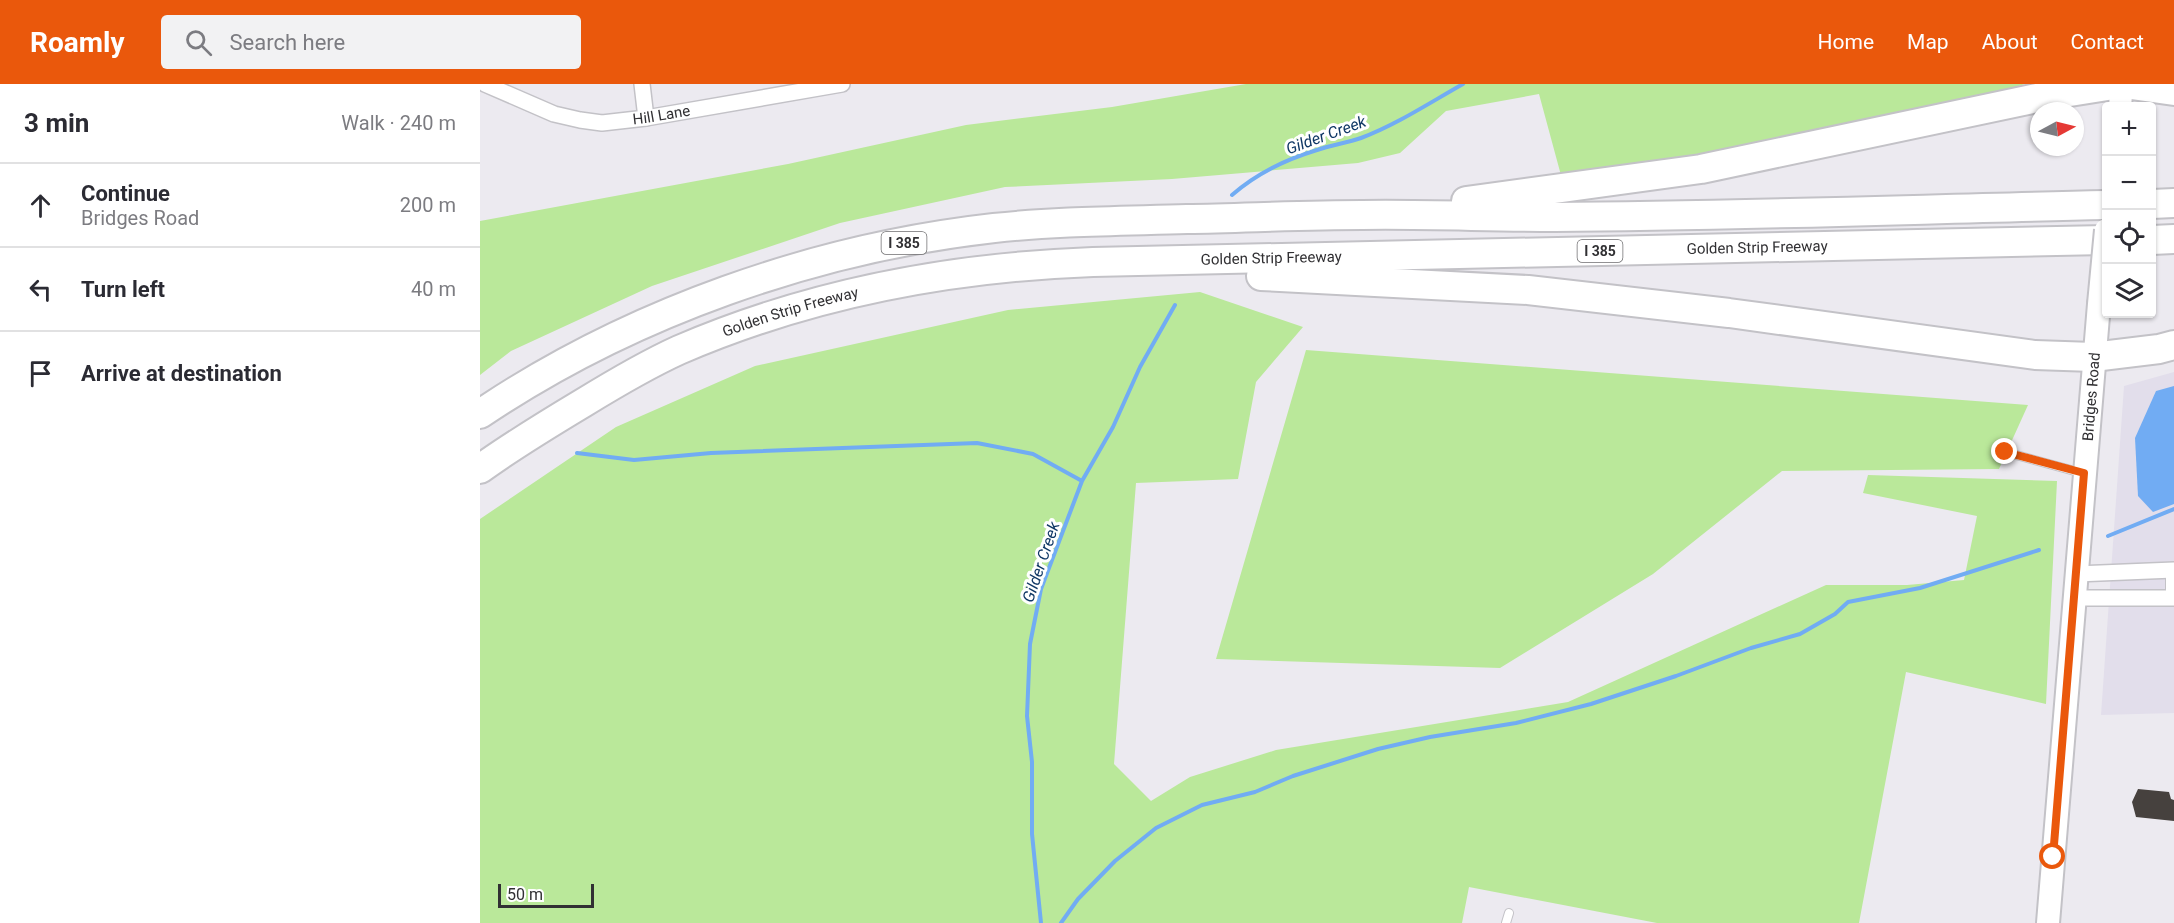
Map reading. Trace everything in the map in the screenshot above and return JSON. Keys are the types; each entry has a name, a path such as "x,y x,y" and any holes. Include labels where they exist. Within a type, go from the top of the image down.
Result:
{"highway":[{"path":"1363,215 1701,169 2051,95 2122,84 2174,91"},
{"path":"2156,204 2174,203"},
{"name":"I 385","path":"480,414 559,365 644,323 715,295 799,268 941,236 1053,223 1363,215 1567,217 2102,205"},
{"path":"2156,240 2174,239"},
{"name":"Golden Strip Freeway","path":"480,469 623,379 678,351 763,319 841,296 988,269 1093,262 2102,240"},
{"path":"1093,262 1245,275 1528,290 1729,313 2035,355 2093,357 2174,345"}],"main road":[{"path":"2120,102 2122,84"},
{"name":"Bridges Road","path":"2049,923 2093,357 2103,264"}],"street":[{"name":"Hill Lane","path":"485,84 554,114 602,123 646,118 841,84"},
{"path":"642,84 646,118"},
{"path":"2076,574 2172,570"},
{"path":"2074,598 2172,598"}],"lane":[{"path":"2005,452 2084,473"},
{"path":"2172,570 2172,598"},
{"path":"1506,923 1509,913"}],"shaded area":[{"path":"2174,372 2174,713 2101,715 2124,386"}],"green space":[{"path":"1246,84 2025,84 1987,96 1784,143 1562,179 1539,94 1446,111 1400,153 1358,163 1172,179 1005,187 840,223 652,286 511,351 480,375 480,221 788,164 966,125 1112,107"},
{"path":"1200,292 1303,327 1256,382 1238,479 1136,483 1114,764 1151,801 1190,777 1276,750 1568,702 1826,585 1907,585 1964,580 1977,516 1863,493 1868,475 2057,481 2046,704 1906,672 1859,923 1657,923 1469,887 1462,923 480,923 480,519 616,427 755,366 1008,310"},
{"path":"1306,350 2028,405 1999,469 1782,471 1653,574 1500,668 1216,659"}],"water":[{"path":"2174,386 2174,504 2153,512 2138,496 2135,438 2156,391"}],"building":[{"path":"2138,789 2169,792 2171,799 2174,800 2174,821 2136,817 2132,802"}],"waterway":[{"name":"Gilder Creek","path":"1232,195 1251,180 1283,163 1374,133 1463,84"},
{"name":"Gilder Creek","path":"1041,923 1032,834 1032,762 1027,716 1030,644 1041,589 1082,481 1113,427 1140,367 1175,305"},
{"path":"577,453 634,460 711,453 977,443 1033,454 1082,481"},
{"path":"2108,536 2174,509"},
{"path":"1061,923 1078,899 1115,861 1156,828 1202,805 1255,792 1293,776 1378,749 1430,737 1516,723 1591,704 1751,648 1800,634 1835,614 1848,602 1920,588 2039,550"}],"route":[{"path":"2005,452 2084,473 2053,857"}]}
